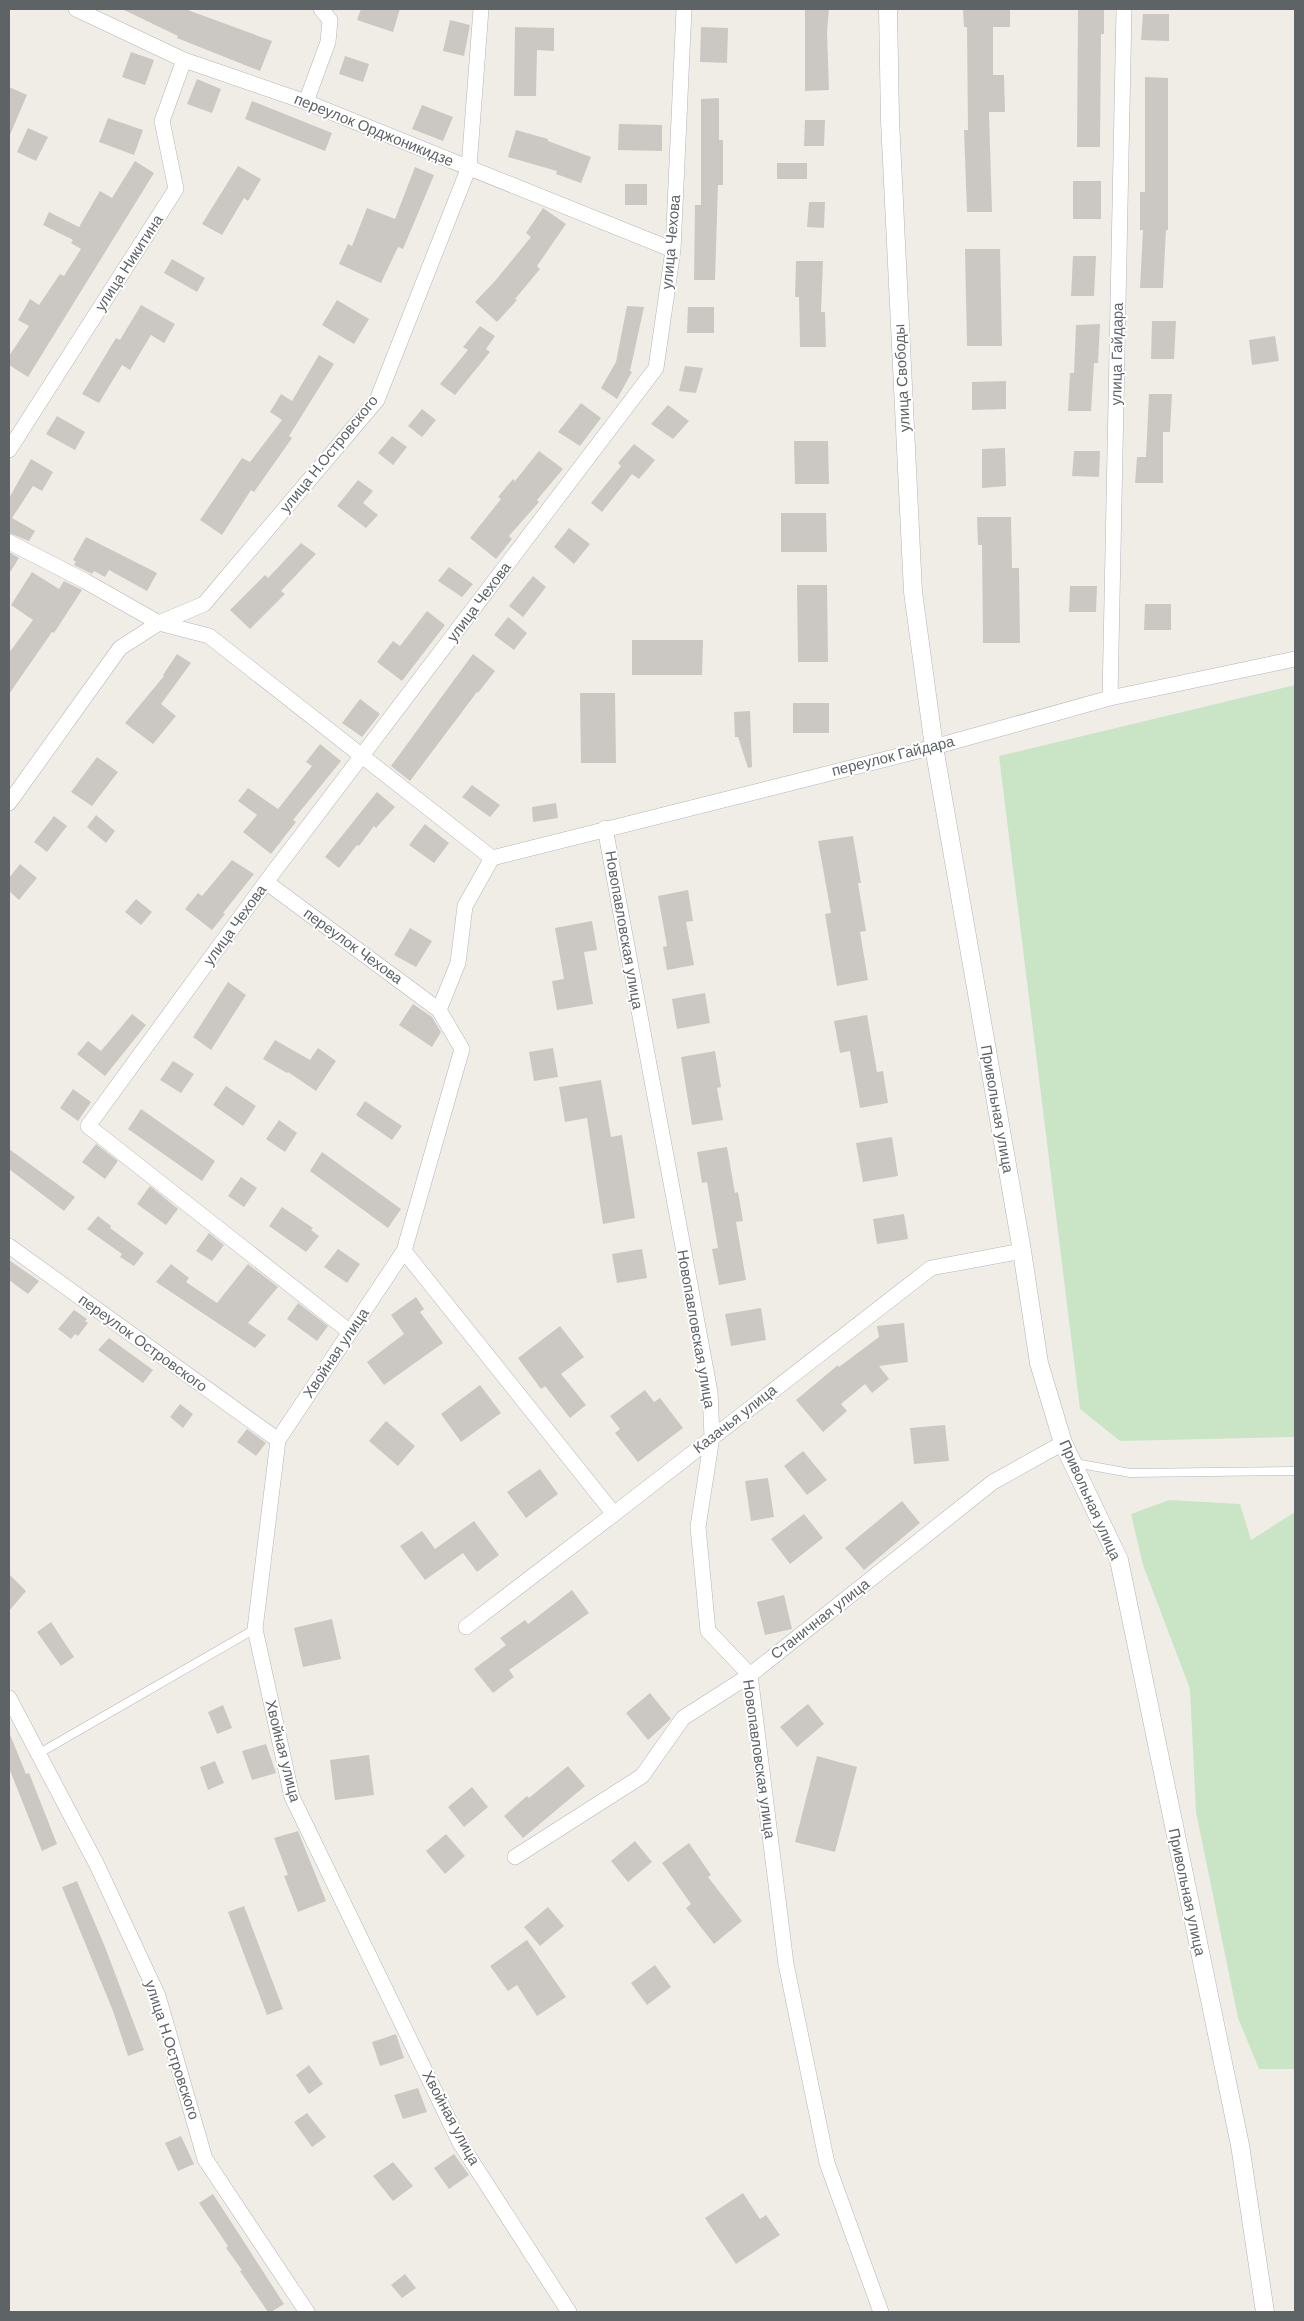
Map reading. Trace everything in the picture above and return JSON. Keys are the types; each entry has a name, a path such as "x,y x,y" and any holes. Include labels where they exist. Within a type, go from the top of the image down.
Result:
{"street":[{"name":"переулок Орджоникидзе","path":"76,9 184,60 306,102 673,250"},
{"path":"306,102 328,42 330,20 321,9"},
{"name":"улица Н.Островского","path":"9,803 120,648 159,623 204,604 377,400 469,167 481,9"},
{"name":"улица Чехова","path":"350,1332 88,1126 266,882 656,368 673,250 684,9"},
{"name":"улица Свободы","path":"888,9 890,120 913,592 934,746"},
{"name":"улица Гайдара","path":"1110,698 1124,9"},
{"name":"улица Никитина","path":"9,450 176,189 162,121 184,60"},
{"path":"9,542 85,581 159,623 209,636 492,858 465,906 458,963 439,1010"},
{"name":"переулок Гайдара","path":"492,858 934,746 1110,698 1295,659"},
{"name":"Привольная улица","path":"934,746 1022,1251 1039,1363 1063,1443 1119,1560 1240,2145 1265,2312"},
{"name":"Новопавловская улица","path":"605,828 710,1392 712,1437 698,1527 708,1630 750,1675 790,1983 827,2163 881,2312"},
{"name":"переулок Чехова","path":"266,882 439,1010"},
{"name":"Хвойная улица","path":"439,1010 462,1049 404,1251 278,1440 255,1629 292,1797 460,2142 569,2312"},
{"name":"переулок Островского","path":"9,1246 278,1440"},
{"path":"404,1251 614,1514"},
{"name":"Казачья улица","path":"466,1627 931,1268 1022,1251"},
{"name":"Станичная улица","path":"515,1857 642,1776 683,1718 750,1675 994,1482 1063,1443"},
{"name":"улица Н.Островского","path":"9,1698 97,1865 158,1996 206,2159 307,2312"}],"lane":[{"path":"1073,1463 1130,1473 1295,1471"},
{"path":"38,1754 255,1629"}],"green space":[{"path":"1295,685 1295,1437 1120,1441 1080,1409 999,756"},
{"path":"1169,1500 1240,1504 1251,1540 1295,1512 1295,2069 1259,2069 1238,2018 1196,1812 1190,1689 1143,1565 1131,1514"}],"building":[{"path":"122,9 185,9 272,41 260,71 177,38 178,36"},
{"path":"361,9 400,9 393,32 357,20"},
{"path":"805,9 829,9 827,32 829,90 805,91"},
{"path":"963,9 1010,9 1010,27 993,27 993,75 1004,75 1005,112 989,112 992,212 967,212 964,130 968,130 967,27 964,27"},
{"path":"1078,9 1104,9 1104,34 1101,34 1100,147 1077,147"},
{"path":"1143,14 1169,14 1169,41 1141,40"},
{"path":"450,20 470,25 464,56 443,51"},
{"path":"515,27 554,28 554,51 537,50 536,96 514,96"},
{"path":"701,27 728,28 727,63 700,62"},
{"path":"131,52 154,60 145,85 122,77"},
{"path":"345,56 369,64 363,82 339,74"},
{"path":"1145,77 1168,78 1168,230 1166,230 1163,288 1140,288 1143,230 1140,230 1140,192 1145,192"},
{"path":"197,79 221,89 212,113 187,104"},
{"path":"9,87 27,95 9,137"},
{"path":"719,98 719,140 723,140 723,185 718,185 715,280 694,280 695,205 701,205 701,99"},
{"path":"252,101 332,133 325,151 245,119"},
{"path":"422,105 453,117 443,141 412,129"},
{"path":"108,118 143,130 134,155 99,142"},
{"path":"805,120 825,120 824,146 804,146"},
{"path":"619,124 662,125 662,151 618,150"},
{"path":"28,128 48,137 36,161 17,152"},
{"path":"516,130 548,139 548,141 591,157 581,183 556,174 557,171 508,157"},
{"path":"135,161 154,173 28,377 9,365 9,356 29,326 18,320 30,299 39,305 60,274 64,276 81,249 71,243 73,240 43,225 49,212 79,227 100,191 112,198"},
{"path":"777,163 807,163 807,179 777,179"},
{"path":"238,166 261,179 248,201 244,198 222,235 202,224"},
{"path":"415,167 434,175 403,249 398,247 381,283 339,264 348,244 352,246 367,208 395,219"},
{"path":"1073,181 1101,181 1101,219 1073,219"},
{"path":"625,184 647,184 647,205 625,205"},
{"path":"809,202 825,202 824,228 807,227"},
{"path":"543,208 566,224 537,266 540,269 515,299 517,300 497,322 475,302 531,237 526,233"},
{"path":"965,249 1000,249 1002,346 967,346"},
{"path":"1073,256 1096,256 1094,296 1071,296"},
{"path":"172,259 205,278 197,292 164,273"},
{"path":"796,261 823,261 821,312 825,312 826,347 800,347 799,297 795,297"},
{"path":"337,300 369,319 354,344 322,325"},
{"path":"141,305 175,324 164,343 151,335 130,370 122,365 99,403 82,394 116,338 120,340"},
{"path":"627,306 644,307 630,371 632,372 617,399 601,388 616,362"},
{"path":"688,307 714,307 714,333 687,333"},
{"path":"1152,321 1176,321 1174,359 1151,359"},
{"path":"1100,324 1098,363 1094,363 1091,411 1068,411 1070,373 1074,373 1076,325"},
{"path":"480,326 495,336 486,349 490,352 455,395 440,384 468,350 463,347"},
{"path":"1275,336 1279,361 1252,365 1249,340"},
{"path":"319,355 334,364 289,436 292,438 254,492 251,490 222,535 200,520 242,458 250,462 282,420 270,412 281,394 292,401"},
{"path":"685,366 703,368 696,393 679,391"},
{"path":"1006,381 1006,409 972,410 972,382"},
{"path":"1149,394 1172,394 1170,432 1163,432 1163,483 1135,483 1137,457 1146,457"},
{"path":"581,403 601,418 580,446 558,432"},
{"path":"668,405 689,421 673,439 651,424"},
{"path":"422,409 436,420 422,437 408,426"},
{"path":"57,416 85,432 75,450 46,434"},
{"path":"392,436 407,447 393,465 378,453"},
{"path":"794,441 828,441 829,484 795,484"},
{"path":"634,444 655,460 639,479 632,474 602,512 591,503 621,466 618,463"},
{"path":"1005,448 1006,486 982,488 982,449"},
{"path":"539,451 563,469 537,500 539,502 509,536 512,539 496,559 470,538 501,499 498,497 513,479 515,481"},
{"path":"1074,451 1100,451 1099,477 1072,476"},
{"path":"31,459 53,472 42,491 33,486 12,518 35,531 29,541 9,533 9,498"},
{"path":"358,480 373,491 363,503 378,515 366,528 337,506"},
{"path":"781,513 826,513 827,552 781,552"},
{"path":"977,517 1011,517 1012,568 1019,568 1020,643 983,643 982,545 978,545"},
{"path":"569,528 590,544 574,564 554,547"},
{"path":"86,537 157,573 147,591 109,570 105,577 94,571 92,574 74,565 76,562 73,560"},
{"path":"301,543 316,554 281,591 285,594 250,629 230,610 265,575 268,578"},
{"path":"9,552 19,558 9,574"},
{"path":"449,567 473,584 462,597 438,581"},
{"path":"32,572 59,589 64,581 82,590 54,633 52,632 9,694 9,653 33,620 11,605"},
{"path":"533,576 546,587 523,617 509,606"},
{"path":"797,585 827,585 828,662 798,662"},
{"path":"1070,586 1097,586 1096,612 1069,612"},
{"path":"1145,604 1171,604 1171,630 1144,630"},
{"path":"427,611 445,625 402,681 377,662 393,641 400,646"},
{"path":"508,617 527,633 514,650 494,635"},
{"path":"632,640 703,640 702,675 632,675"},
{"path":"177,654 191,663 161,704 176,716 153,744 125,723 164,676"},
{"path":"473,654 495,671 410,781 391,766"},
{"path":"580,693 615,693 616,763 581,763"},
{"path":"360,699 380,714 362,737 342,723"},
{"path":"793,703 829,703 829,733 793,733"},
{"path":"750,711 752,767 748,768 738,737 735,737 734,712"},
{"path":"320,744 341,761 293,820 296,822 271,854 243,832 257,815 238,801 248,788 278,809 312,766 306,762"},
{"path":"97,757 118,772 92,806 71,792"},
{"path":"472,785 500,805 490,817 462,797"},
{"path":"377,792 395,807 376,828 374,826 339,868 325,857"},
{"path":"556,803 558,818 533,822 532,807"},
{"path":"96,815 115,831 106,843 87,827"},
{"path":"54,816 67,826 47,852 34,842"},
{"path":"425,824 449,843 434,863 409,845"},
{"path":"853,836 861,883 858,883 866,931 860,932 868,980 837,986 825,914 831,913 818,841"},
{"path":"232,860 254,874 212,930 185,909 198,893 202,896"},
{"path":"20,864 37,878 19,900 9,891 9,878"},
{"path":"688,890 693,921 686,922 694,965 667,970 663,947 667,946 658,896"},
{"path":"136,899 152,912 141,925 125,912"},
{"path":"592,921 597,950 584,952 593,1004 557,1010 552,981 564,979 555,928"},
{"path":"410,928 432,941 416,967 394,955"},
{"path":"228,982 246,995 211,1050 193,1037"},
{"path":"705,993 710,1023 677,1029 672,999"},
{"path":"413,1004 432,1017 441,1032 432,1047 399,1025"},
{"path":"132,1014 146,1025 105,1076 77,1054 88,1041 101,1051"},
{"path":"867,1015 877,1072 883,1071 888,1103 860,1108 850,1051 840,1053 834,1021"},
{"path":"275,1040 310,1060 318,1048 336,1061 316,1091 288,1072 263,1059"},
{"path":"553,1048 558,1077 534,1081 529,1052"},
{"path":"715,1051 721,1087 717,1088 723,1120 692,1125 681,1057"},
{"path":"173,1061 194,1074 181,1093 160,1080"},
{"path":"601,1080 611,1137 622,1135 635,1218 603,1224 587,1118 565,1122 559,1087"},
{"path":"226,1086 256,1106 243,1126 213,1105"},
{"path":"73,1089 91,1102 78,1121 60,1108"},
{"path":"365,1101 402,1126 392,1140 356,1115"},
{"path":"141,1109 215,1161 202,1181 128,1129"},
{"path":"279,1120 297,1133 285,1152 266,1139"},
{"path":"892,1137 898,1176 863,1182 856,1143"},
{"path":"96,1144 118,1161 105,1179 82,1162"},
{"path":"727,1147 735,1193 738,1192 743,1221 736,1222 746,1280 719,1285 712,1249 718,1248 707,1182 702,1183 697,1152"},
{"path":"9,1149 75,1197 64,1211 9,1169"},
{"path":"322,1152 401,1209 388,1228 310,1171"},
{"path":"241,1177 257,1188 244,1207 228,1196"},
{"path":"150,1186 178,1209 166,1225 137,1204"},
{"path":"282,1207 313,1228 311,1230 319,1236 306,1252 269,1226"},
{"path":"904,1214 908,1239 877,1244 873,1219"},
{"path":"98,1216 111,1226 110,1228 144,1253 134,1266 120,1257 122,1254 87,1229"},
{"path":"209,1233 224,1245 212,1261 196,1251"},
{"path":"338,1249 360,1264 347,1283 324,1267"},
{"path":"642,1249 647,1278 617,1283 612,1254"},
{"path":"9,1260 39,1281 28,1294 9,1280"},
{"path":"171,1264 189,1278 186,1282 217,1303 248,1264 278,1287 248,1323 266,1335 255,1348 156,1282"},
{"path":"416,1297 424,1309 420,1312 443,1343 384,1385 367,1362 404,1334 391,1315"},
{"path":"298,1303 328,1326 317,1341 287,1319"},
{"path":"761,1308 766,1340 731,1346 725,1314"},
{"path":"74,1310 87,1319 85,1321 88,1323 78,1336 75,1334 71,1339 58,1329"},
{"path":"904,1323 908,1362 879,1366 889,1379 872,1393 865,1384 841,1404 847,1411 823,1432 796,1400 838,1365 839,1367 879,1337 877,1326"},
{"path":"560,1326 584,1357 561,1374 586,1405 570,1418 545,1386 541,1389 518,1358"},
{"path":"109,1338 153,1370 143,1383 98,1350"},
{"path":"480,1385 501,1413 461,1442 441,1414"},
{"path":"645,1390 654,1402 660,1398 683,1428 638,1462 615,1433 620,1429 610,1416"},
{"path":"180,1404 193,1414 183,1428 170,1417"},
{"path":"386,1421 415,1446 398,1466 369,1441"},
{"path":"945,1425 949,1461 914,1464 910,1428"},
{"path":"247,1429 266,1443 256,1456 237,1442"},
{"path":"803,1451 827,1480 807,1495 784,1466"},
{"path":"540,1469 558,1494 526,1518 507,1492"},
{"path":"768,1478 774,1517 751,1521 745,1481"},
{"path":"902,1501 920,1523 864,1570 845,1548"},
{"path":"804,1514 823,1538 790,1564 771,1539"},
{"path":"474,1521 499,1555 477,1572 463,1553 425,1580 400,1546 422,1531 435,1549"},
{"path":"9,1574 26,1591 9,1611"},
{"path":"572,1590 589,1613 509,1670 514,1677 493,1693 474,1669 506,1645 500,1638 525,1620 528,1624"},
{"path":"784,1595 792,1629 765,1635 757,1602"},
{"path":"332,1619 341,1659 303,1667 294,1628"},
{"path":"51,1622 74,1657 61,1666 37,1632"},
{"path":"650,1693 671,1719 648,1740 626,1713"},
{"path":"808,1704 824,1724 797,1747 780,1727"},
{"path":"223,1705 232,1728 217,1734 208,1712"},
{"path":"9,1732 26,1774 29,1773 57,1844 42,1851 9,1768"},
{"path":"266,1744 276,1773 252,1780 242,1751"},
{"path":"369,1755 374,1795 335,1800 330,1760"},
{"path":"817,1756 857,1767 835,1852 795,1842"},
{"path":"215,1761 224,1783 208,1790 200,1767"},
{"path":"568,1766 585,1786 523,1838 504,1816 527,1796 529,1798"},
{"path":"472,1787 488,1807 464,1827 448,1807"},
{"path":"298,1831 326,1901 298,1912 284,1876 288,1875 274,1838"},
{"path":"446,1834 465,1856 445,1874 426,1851"},
{"path":"635,1841 652,1862 628,1882 611,1861"},
{"path":"689,1843 711,1875 708,1877 742,1921 714,1944 686,1908 691,1904 662,1863"},
{"path":"77,1881 105,1947 144,2050 128,2056 113,2011 62,1887"},
{"path":"244,1906 283,2009 267,2015 228,1912"},
{"path":"548,1907 564,1926 540,1946 524,1927"},
{"path":"527,1940 566,1997 537,2016 517,1985 508,1991 490,1966"},
{"path":"655,1965 671,1987 647,2005 631,1983"},
{"path":"396,2034 404,2058 380,2066 372,2042"},
{"path":"309,2065 323,2084 309,2094 296,2075"},
{"path":"418,2088 427,2112 403,2119 394,2095"},
{"path":"307,2113 326,2137 312,2147 294,2122"},
{"path":"181,2136 194,2164 178,2171 165,2143"},
{"path":"454,2154 469,2175 449,2189 434,2168"},
{"path":"393,2162 413,2186 393,2201 373,2176"},
{"path":"743,2193 760,2219 766,2215 780,2235 736,2264 705,2218"},
{"path":"213,2194 284,2304 271,2312 268,2312 240,2271 242,2270 226,2248 228,2246 199,2203"},
{"path":"405,2274 416,2288 402,2298 391,2285"}]}
